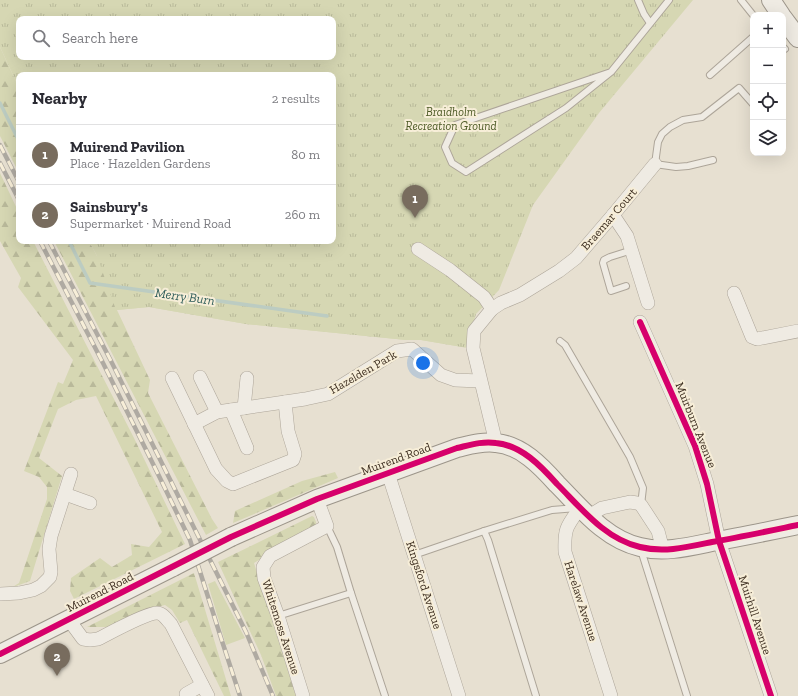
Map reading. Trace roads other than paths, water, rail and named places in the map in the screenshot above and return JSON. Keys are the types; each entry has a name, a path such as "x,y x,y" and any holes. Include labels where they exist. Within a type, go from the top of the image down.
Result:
{"street":[{"path":"771,0 779,12"},
{"path":"786,32 789,45"},
{"name":"Braemar Court","path":"492,309 520,295 559,272 576,258 614,215 655,164"},
{"path":"614,215 627,236 648,303"},
{"path":"418,249 460,278 484,297 492,309 474,331 473,348 496,443"},
{"path":"734,293 752,337 757,339 798,331"},
{"name":"Muirburn Avenue","path":"640,322 695,446 707,484 719,541"},
{"name":"Hazelden Park","path":"194,424 217,412 305,399 328,394 397,350 412,349 441,375 455,380 480,381"},
{"path":"200,377 217,412"},
{"path":"172,378 216,469 227,481 233,484 293,460 295,454 288,431 285,402"},
{"path":"247,378 237,409 247,448"},
{"name":"Muirend Road","path":"0,654 231,537 317,499 457,448 486,442 509,446 529,457 607,532 628,543 640,547 663,550 719,541 798,525"},
{"name":"Kingsford Avenue","path":"388,473 459,696"},
{"path":"0,594 19,594 33,590 41,586 50,577 49,549 51,536 71,474"},
{"path":"65,494 90,503"},
{"path":"317,499 327,526"},
{"path":"585,512 630,502 637,503 641,505 658,531 663,550"},
{"name":"Harelaw Avenue","path":"585,512 566,528 564,537 565,552 611,696"},
{"name":"Whitemoss Avenue","path":"302,696 278,616 264,578 263,567 270,556 327,526"},
{"name":"Muirhill Avenue","path":"719,541 771,696"},
{"path":"69,620 84,638 90,640 98,639 148,614 158,613 164,616 171,624 205,691 186,694"}],"lane":[{"path":"638,0 650,23"},
{"path":"611,72 455,125 445,147 452,164 466,172 566,108 611,72 669,0"},
{"path":"741,0 751,12"},
{"path":"710,75 750,40"},
{"path":"713,160 688,166 676,167 655,164 658,142 662,134 670,127 683,120 702,117 739,88 750,101"},
{"path":"626,286 611,291 603,263 604,260 610,257 632,250"},
{"path":"560,341 565,345 630,457 643,488 641,505"},
{"path":"414,555 552,510 585,512"},
{"path":"327,526 337,547 385,696"},
{"path":"484,531 536,696"},
{"path":"640,547 687,696"},
{"path":"278,616 351,593"}],"waterway":[{"name":"Merry Burn","path":"0,103 16,135"},
{"name":"Merry Burn","path":"70,244 90,283 327,316"}],"railway":[{"path":"0,145 16,176"},
{"path":"0,163 16,194"},
{"path":"42,244 103,363 190,540 240,696"},
{"path":"51,244 110,359 246,632 273,696"}],"place":[{"name":"Muirend Pavilion","path":"415,218"},
{"name":"Sainsbury's","path":"57,676"}],"park label":[{"name":"Braidholm Recreation Ground","path":"451,119"}]}
